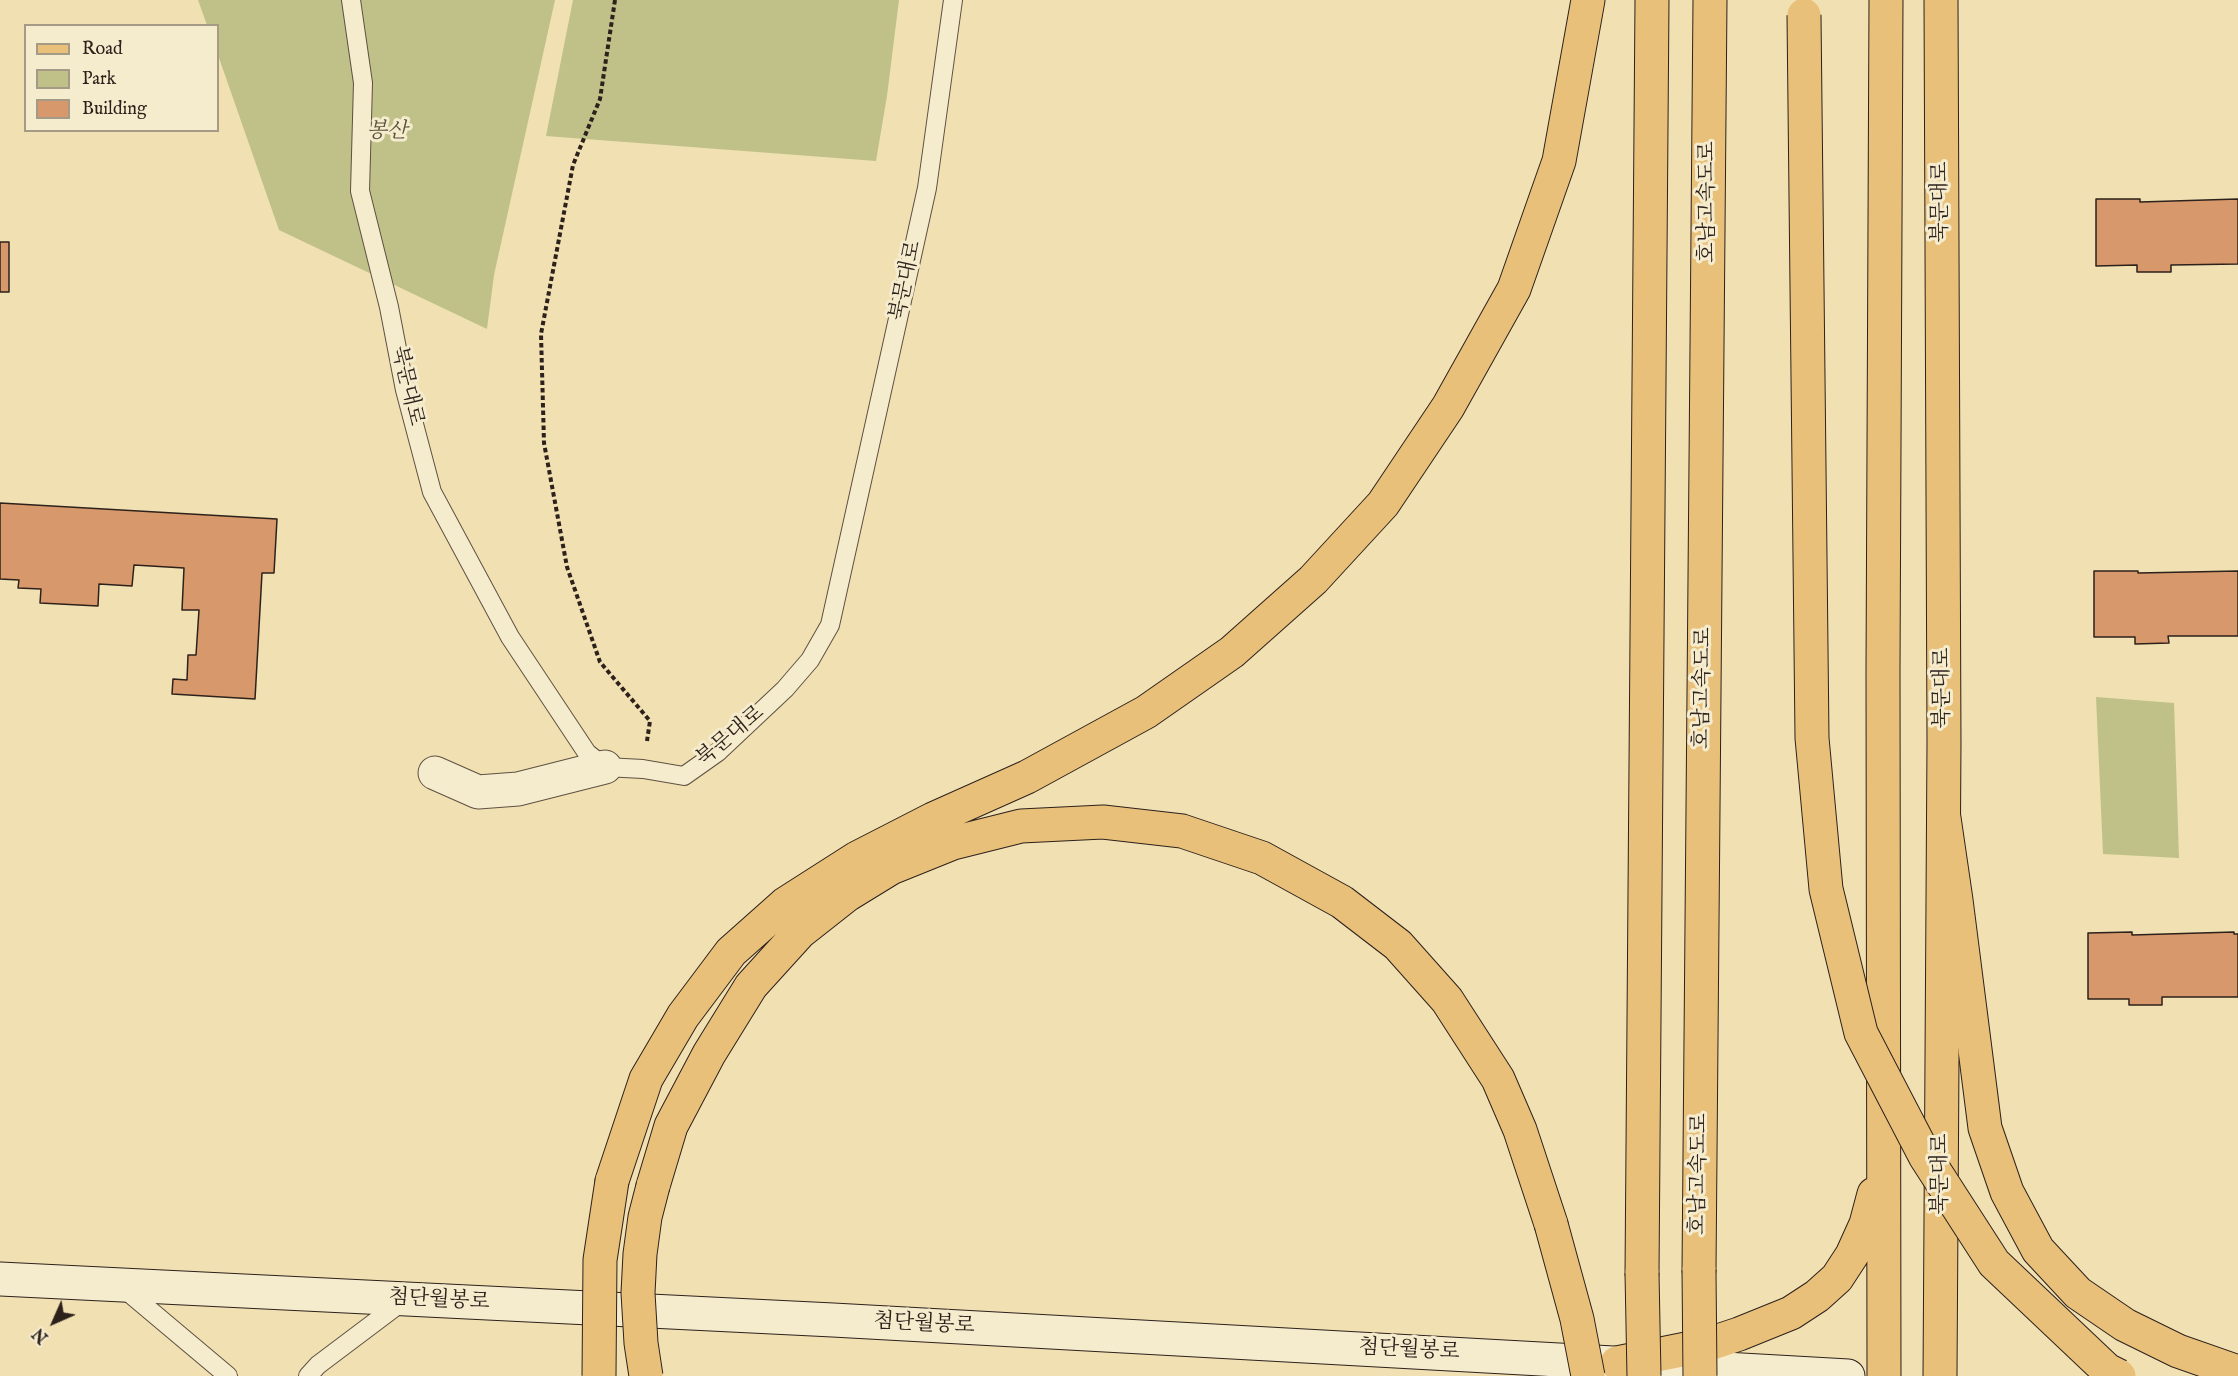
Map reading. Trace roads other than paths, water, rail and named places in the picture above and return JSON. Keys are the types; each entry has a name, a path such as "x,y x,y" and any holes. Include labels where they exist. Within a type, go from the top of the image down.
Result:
{"main road":[{"path":"599,1376 600,1260 612,1181 646,1079 683,1016 730,952 784,904 857,858 933,819 1027,777 1146,712 1232,652 1313,580 1383,504 1448,407 1514,289 1559,162 1588,0"},
{"path":"1616,1372 1642,1274 1652,0"},
{"name":"호남고속도로","path":"1700,1376 1710,0"},
{"path":"1884,1376 1886,0"},
{"name":"북문대로","path":"1940,1376 1944,818 1941,0"},
{"path":"1804,8 1812,738 1826,889 1861,1033 1925,1156 1994,1263 2107,1370 2119,1376"},
{"path":"1944,818 1985,1128 2007,1192 2038,1250 2078,1293 2125,1325 2178,1351 2238,1372"},
{"path":"646,1376 641,1342 639,1273 645,1217 653,1186 671,1126 709,1054 751,986 800,932 847,895 891,868 953,843 1021,826 1103,822 1182,831 1262,858 1342,902 1398,945 1447,1000 1498,1079 1520,1130 1551,1224 1577,1319 1616,1372 1664,1376"},
{"path":"1616,1372 1739,1334 1791,1313 1817,1296 1842,1270 1852,1255 1866,1224 1874,1192 1884,1130"}],"street":[{"path":"435,773 478,792 518,789 605,767"},
{"name":"첨단월봉로","path":"0,1279 833,1320 1616,1372 1848,1376"}],"lane":[{"name":"북문대로","path":"351,0 363,83 360,191 389,307 405,390 432,492 510,638 587,753 605,767 643,769 684,776 718,752 785,689 810,660 830,625 927,188 953,0"},
{"path":"120,1285 228,1376"},
{"path":"308,1376 318,1365 406,1299"}],"park label":[{"name":"봉산","path":"387,133"}]}
